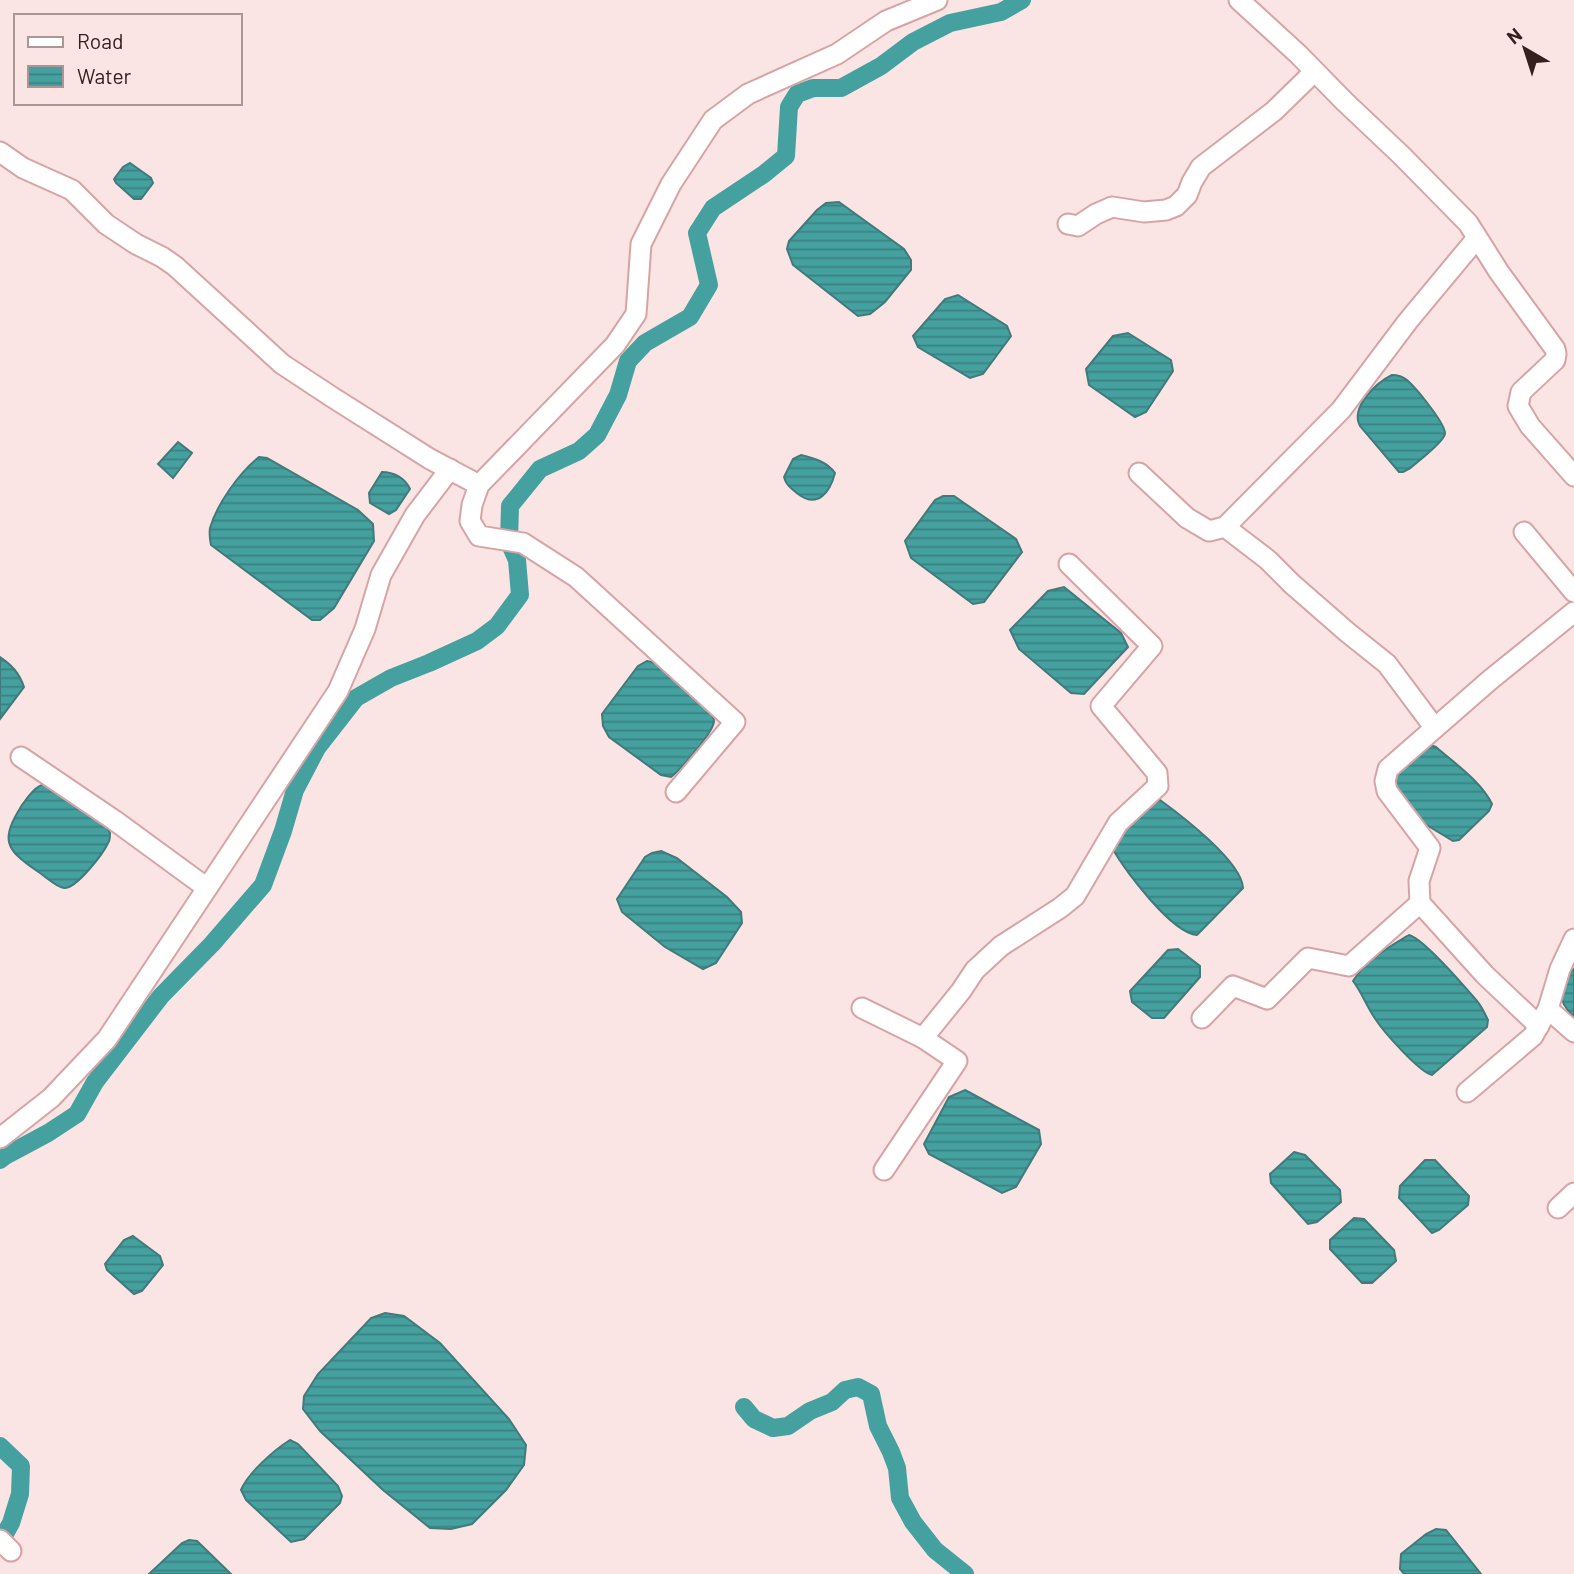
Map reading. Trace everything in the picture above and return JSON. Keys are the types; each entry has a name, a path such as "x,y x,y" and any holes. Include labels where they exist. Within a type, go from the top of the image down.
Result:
{"street":[{"path":"676,792 735,722 576,577 523,543 479,536 470,521 471,505 480,485 615,345 636,314 641,244 671,184 713,120 748,94 837,54 886,21 937,0"},
{"path":"1239,0 1298,54 1468,223 1555,349 1555,360 1521,392 1518,406 1530,426 1574,476"},
{"path":"1068,224 1078,226 1112,207 1144,212 1176,206 1187,195 1201,167 1274,111 1314,72"},
{"path":"0,152 23,168 72,190 106,224 175,266 282,364 450,470 480,485"},
{"path":"1139,473 1187,518 1209,531 1226,527 1341,410 1408,321 1477,238"},
{"path":"0,1138 51,1098 107,1039 338,691 365,629 381,575 415,515 450,470"},
{"path":"1226,527 1387,664 1434,727"},
{"path":"1524,532 1574,593"},
{"path":"923,1038 975,970 1001,946 1075,896 1118,823 1158,786 1157,773 1101,706 1152,646 1069,565"},
{"path":"1574,612 1434,727 1388,769 1385,781 1387,791 1430,848 1419,881 1420,903 1485,975 1544,1017 1574,1032"},
{"path":"20,757 114,820 206,888"},
{"path":"1202,1018 1233,986 1267,999 1308,958 1349,966 1420,903"},
{"path":"1467,1092 1532,1036 1544,1017 1560,969 1574,939"},
{"path":"862,1008 923,1038 957,1061 884,1170"},
{"path":"1558,1208 1574,1194"}],"water":[{"path":"130,163 151,178 153,183 141,199 134,199 114,179 123,167"},
{"path":"839,202 904,249 911,260 911,270 885,302 870,314 858,316 793,265 787,249 789,241 817,210 826,203"},
{"path":"958,295 1007,326 1011,336 983,374 970,378 918,347 913,336 945,299"},
{"path":"1128,333 1171,360 1173,371 1146,412 1135,417 1089,385 1086,369 1113,336"},
{"path":"1392,375 1407,380 1417,390 1436,415 1445,434 1429,452 1403,472 1399,472 1360,426 1358,419 1366,396"},
{"path":"178,442 192,453 173,478 158,464"},
{"path":"801,455 824,463 835,473 826,492 817,499 812,500 798,494 785,480 793,459"},
{"path":"259,457 267,458 358,510 373,524 374,541 334,608 320,620 312,620 211,545 210,528 223,499"},
{"path":"382,472 399,476 410,489 396,510 389,514 370,503 369,493"},
{"path":"943,496 954,496 1016,539 1022,552 984,602 973,604 911,558 905,541 935,500"},
{"path":"1064,587 1121,633 1128,647 1084,694 1071,693 1019,649 1010,630 1048,591"},
{"path":"0,657 15,670 24,687 0,719"},
{"path":"647,661 663,668 690,690 707,708 714,721 703,742 671,777 661,775 609,737 603,726 602,714 638,666"},
{"path":"1430,745 1436,747 1474,780 1492,804 1489,811 1459,840 1453,841 1425,824 1392,789 1390,779"},
{"path":"45,784 103,822 110,833 109,842 95,862 69,887 54,884 18,856 9,843 11,827 22,805 35,789"},
{"path":"1160,800 1196,828 1222,853 1240,877 1243,888 1197,935 1186,932 1162,912 1127,871 1112,848 1124,829"},
{"path":"661,851 677,858 727,897 741,912 742,923 716,963 703,969 665,947 622,912 617,899 645,857"},
{"path":"1409,935 1424,945 1454,975 1479,1003 1488,1020 1487,1027 1432,1075 1411,1059 1386,1033 1353,981 1371,960"},
{"path":"1178,949 1200,966 1200,977 1164,1018 1152,1018 1132,1002 1130,991 1168,950"},
{"path":"1574,969 1574,1017 1564,1005 1561,993 1564,981"},
{"path":"965,1090 1039,1130 1041,1144 1016,1187 1002,1193 929,1154 924,1144 949,1097"},
{"path":"1294,1152 1305,1155 1340,1190 1341,1202 1317,1222 1308,1224 1271,1183 1270,1174"},
{"path":"1425,1160 1435,1160 1469,1196 1468,1205 1432,1233 1399,1198 1400,1186"},
{"path":"1354,1218 1364,1219 1394,1250 1396,1261 1372,1283 1362,1283 1330,1249 1330,1240"},
{"path":"133,1236 160,1256 163,1265 142,1291 134,1294 107,1270 105,1264 124,1240"},
{"path":"385,1313 404,1316 440,1343 509,1419 526,1445 524,1465 506,1490 472,1524 451,1529 430,1528 383,1490 320,1431 303,1409 304,1396 318,1374 371,1318"},
{"path":"290,1440 298,1444 338,1486 342,1496 340,1503 304,1539 291,1542 246,1500 241,1490 262,1462"},
{"path":"1436,1529 1446,1530 1481,1574 1404,1574 1400,1569 1401,1554"},
{"path":"197,1541 231,1574 149,1574 182,1543"}],"waterway":[{"path":"0,1160 77,1114 95,1082 161,996 212,944 263,885 295,790 317,748 356,698 391,678 477,641 497,626 520,595 517,560 509,542 510,506 540,469 579,451 597,435 618,395 628,361 645,343 690,317 709,285 697,233 713,208 786,156 789,107 797,94 813,88 841,88 881,66 913,42 950,23 1001,12 1022,0"},
{"path":"744,1407 754,1419 773,1428 788,1426 810,1411 832,1402 845,1390 858,1387 871,1394 878,1426 897,1468 900,1498 913,1522 935,1550 965,1574"},
{"path":"0,1446 21,1466 20,1494 11,1523 0,1543"}]}
